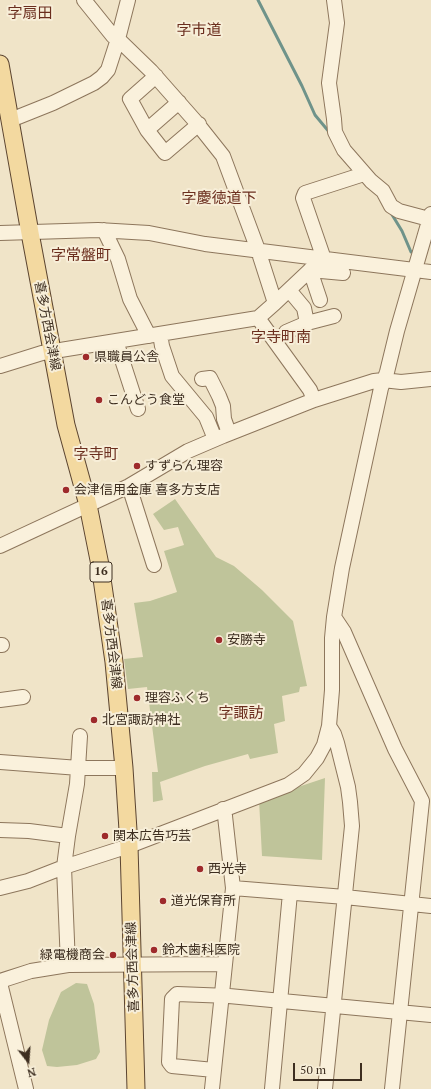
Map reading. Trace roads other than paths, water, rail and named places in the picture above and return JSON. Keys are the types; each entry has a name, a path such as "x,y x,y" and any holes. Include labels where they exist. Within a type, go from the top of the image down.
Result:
{"main road":[{"name":"喜多方西会津線","path":"0,64 66,425 88,505 100,565 114,662 124,768 129,846 136,1089"}],"street":[{"path":"84,0 113,36 118,39 156,76 179,102 198,124 225,160 258,250 275,303"},
{"path":"10,118 18,117 53,103 94,83 108,70 128,0"},
{"path":"0,888 28,881 64,867 129,846 288,785 304,774 317,758 324,745 329,726 332,690 332,638 334,617 349,537 383,380 387,372 397,331 430,216 395,209 383,191 364,174 344,150 335,132 329,83 337,23 334,0"},
{"path":"156,76 130,99 147,130 165,153 198,124"},
{"path":"147,130 179,102"},
{"path":"324,259 303,198 305,193 364,174"},
{"path":"104,230 118,259 130,299 162,346 172,376 206,417 215,439"},
{"path":"0,233 104,230 149,233 205,244 431,272"},
{"path":"0,366 42,353 258,318 310,270 342,273"},
{"path":"310,270 320,300"},
{"path":"289,290 304,308 308,323"},
{"path":"286,332 308,323 334,316"},
{"path":"258,318 310,390 314,400"},
{"path":"116,341 138,410"},
{"path":"202,379 210,378 219,396 223,406 224,419 229,433"},
{"path":"0,546 129,486 188,451 229,433 314,400 370,382 383,380 401,382 431,379"},
{"path":"129,486 150,546 154,565"},
{"path":"334,617 344,632 395,749 426,799 411,904 392,1089"},
{"path":"0,700 23,697"},
{"path":"325,1089 352,826 350,802 337,743 329,726"},
{"path":"68,965 64,867 79,768 80,736"},
{"path":"0,762 79,768 124,768"},
{"path":"212,1089 233,888 223,809"},
{"path":"0,830 29,831 68,836"},
{"path":"233,888 431,906"},
{"path":"272,1089 290,893"},
{"path":"26,1089 0,982 30,971 68,965 133,966 225,964"},
{"path":"214,1070 172,1066 169,1062 172,999 177,994 280,1000 431,1015"}],"waterway":[{"path":"258,0 302,86 315,115 330,133"},
{"path":"391,213 402,231 411,252"}],"place":[{"name":"県職員公舎","path":"86,357"},
{"name":"こんどう食堂","path":"99,400"},
{"name":"すずらん理容","path":"137,466"},
{"name":"会津信用金庫 喜多方支店","path":"66,490"},
{"name":"安勝寺","path":"219,640"},
{"name":"理容ふくち","path":"137,698"},
{"name":"北宮諏訪神社","path":"94,720"},
{"name":"関本広告巧芸","path":"105,836"},
{"name":"西光寺","path":"200,869"},
{"name":"道光保育所","path":"163,901"},
{"name":"鈴木歯科医院","path":"154,950"},
{"name":"緑電機商会","path":"113,955"}],"district":[{"name":"字扇田","path":"30,14"},
{"name":"字市道","path":"199,31"},
{"name":"字慶徳道下","path":"219,199"},
{"name":"字常盤町","path":"81,256"},
{"name":"字寺町南","path":"281,338"},
{"name":"字寺町","path":"96,455"},
{"name":"字諏訪","path":"241,714"}]}
